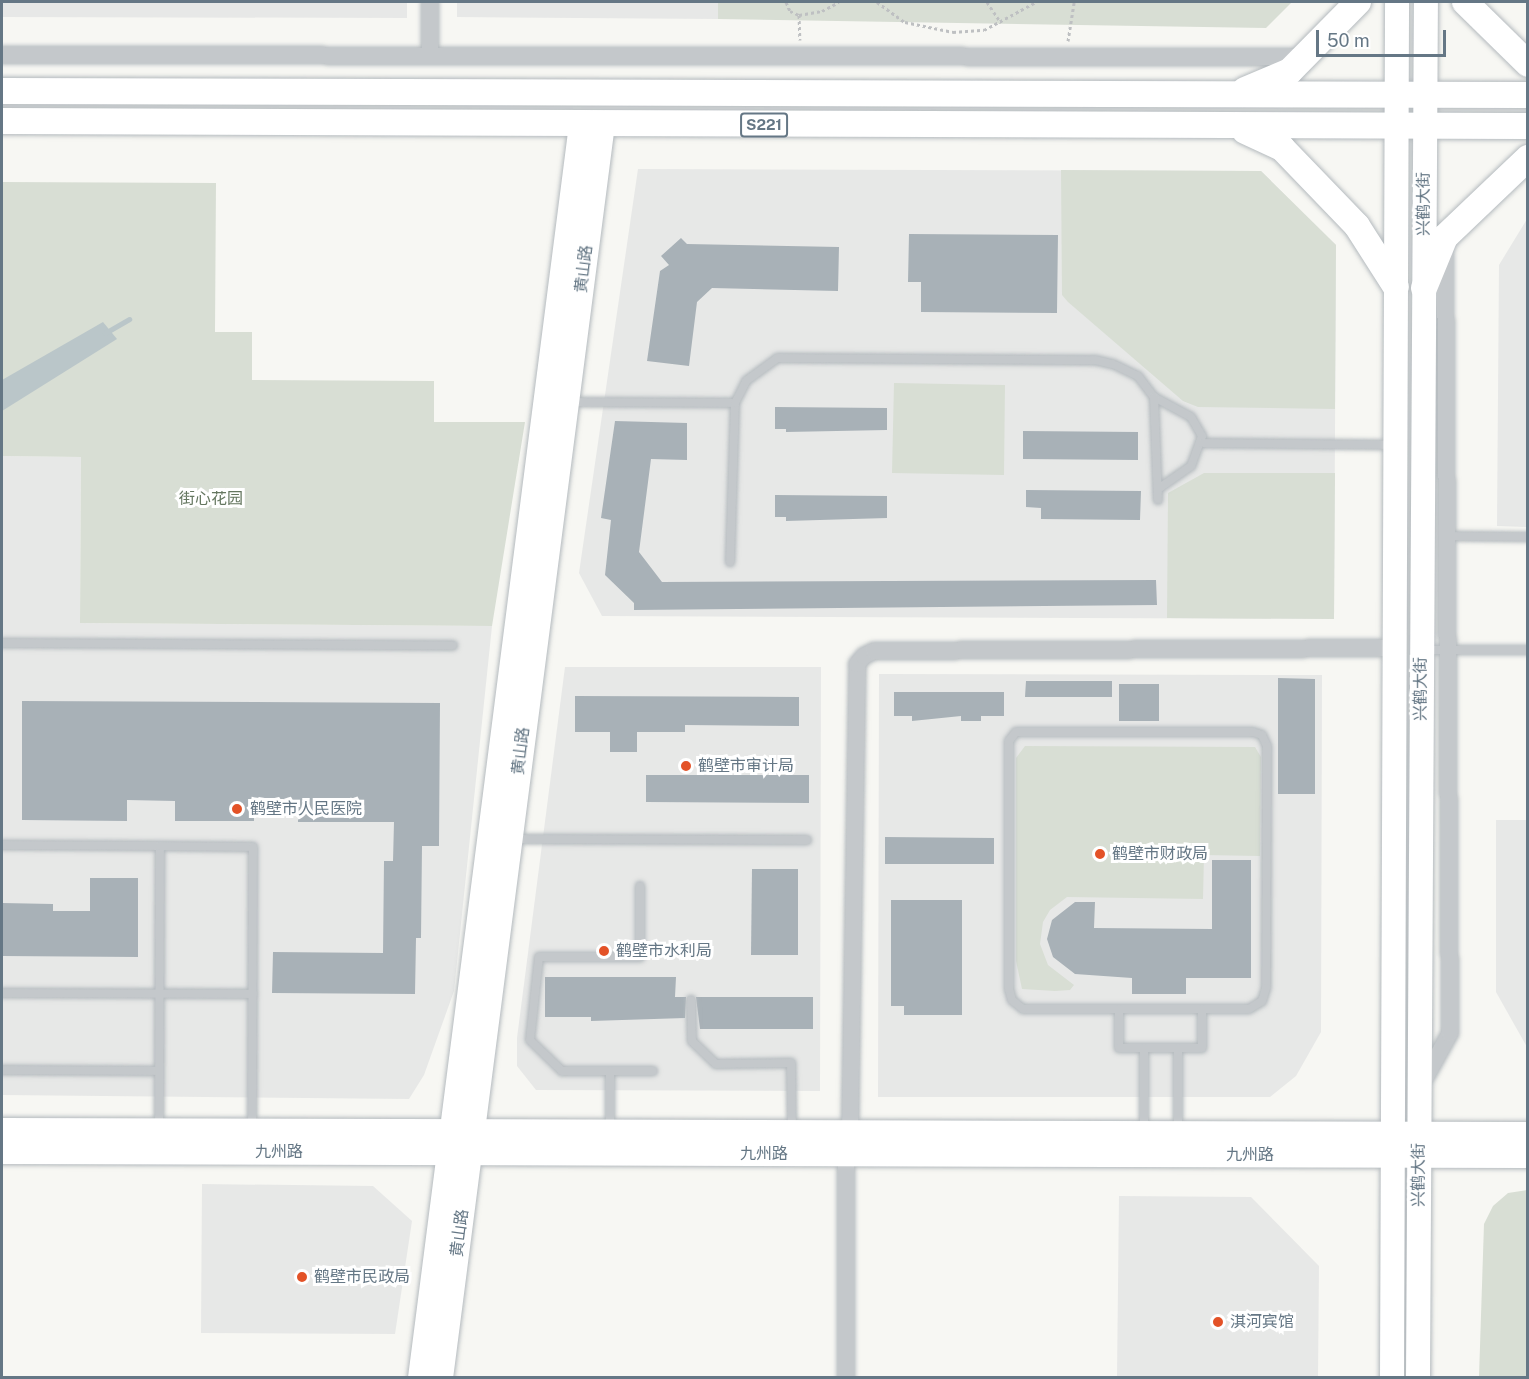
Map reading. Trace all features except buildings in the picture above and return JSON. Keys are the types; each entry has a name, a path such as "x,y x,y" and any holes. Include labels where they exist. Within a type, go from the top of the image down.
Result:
{"main road":[{"path":"1226,95 1270,81 1290,71 1358,2"},
{"path":"1465,2 1526,62"},
{"name":"S221","path":"2,91 1527,95"},
{"name":"S221","path":"2,121 1527,126"},
{"path":"1231,126 1282,148 1357,226 1396,287"},
{"path":"1424,288 1445,237 1527,158"}],"street":[{"path":"430,2 430,56"},
{"name":"兴鹤大街","path":"1392,1377 1397,2"},
{"name":"兴鹤大街","path":"1418,1377 1426,2"},
{"path":"2,55 1305,57"},
{"name":"黄山路","path":"420,1377 510,839 567,402 592,124"},
{"name":"黄山路","path":"441,1377 461,1142 592,124"},
{"path":"1419,1089 1450,1034 1445,237"},
{"path":"846,1377 857,664 874,651 1394,648"},
{"name":"九州路","path":"2,1130 252,1131 461,1142 610,1132 792,1132 848,1143 1178,1133 1392,1145"},
{"name":"九州路","path":"2,1152 461,1142 1419,1145 1527,1134"},
{"name":"九州路","path":"1419,1145 1527,1156"}],"lane":[{"path":"730,562 735,403 746,381 778,358 1095,360 1138,376 1154,397 1191,417 1203,443"},
{"path":"1154,397 1158,500"},
{"path":"567,402 735,403"},
{"path":"1203,443 1395,444"},
{"path":"1158,489 1191,466 1203,443"},
{"path":"1448,536 1527,537"},
{"path":"2,643 453,645"},
{"path":"1421,650 1527,650"},
{"path":"1016,732 1253,732 1262,735 1266,746 1266,988 1262,1001 1249,1009 1202,1009 1023,1009 1012,1000 1009,989 1010,741 1016,732"},
{"path":"510,839 807,840"},
{"path":"2,845 254,847 252,1131"},
{"path":"159,1130 160,846"},
{"path":"640,886 640,957 539,957 530,1040 561,1071 653,1071"},
{"path":"2,993 253,994"},
{"path":"691,1000 692,1041 716,1064 791,1063 792,1132"},
{"path":"1119,1009 1119,1048 1202,1048 1202,1009"},
{"path":"1143,1133 1144,1048"},
{"path":"1178,1048 1178,1133"},
{"path":"2,1070 159,1071"},
{"path":"610,1071 610,1132"}],"path":[{"path":"786,2 790,10 799,15 822,10 839,2"},
{"path":"877,2 905,22 932,29 968,32 1001,23 1036,2"},
{"path":"987,2 1001,23"},
{"path":"1062,57 1073,25 1074,2"},
{"path":"799,15 801,56"}],"shaded area":[{"path":"2,2 407,2 407,18 2,17"},
{"path":"457,2 718,2 718,19 457,17"},
{"path":"638,169 1261,171 1336,245 1334,619 602,616 579,573"},
{"path":"1527,219 1527,527 1497,526 1499,265"},
{"path":"103,322 117,339 2,411 2,380"},
{"name":"鹤壁市人民医院","path":"2,456 81,457 80,623 492,626 454,991 424,1075 409,1099 2,1095"},
{"path":"565,667 821,667 820,1091 536,1090 517,1066 517,1038"},
{"name":"鹤壁市财政局","path":"879,674 1322,675 1321,1032 1296,1076 1270,1097 878,1097"},
{"path":"1496,820 1527,820 1527,1047 1496,992"},
{"name":"鹤壁市民政局","path":"202,1184 373,1186 412,1221 395,1334 201,1333"},
{"name":"淇河宾馆","path":"1119,1196 1251,1197 1319,1266 1318,1377 1117,1377"}],"green space":[{"path":"718,2 1292,2 1266,28 718,19"},
{"path":"1061,170 1261,171 1336,245 1335,409 1198,407 1183,401 1068,302 1062,295"},
{"name":"街心花园","path":"2,182 216,183 215,332 252,332 252,380 434,381 434,422 525,422 492,626 80,623 81,457 2,456"},
{"path":"894,383 1005,385 1004,475 892,473"},
{"path":"1204,473 1335,473 1334,619 1167,618 1168,493"},
{"path":"1025,746 1255,747 1261,757 1260,856 1204,855 1203,899 1067,897 1050,910 1043,922 1040,944 1048,965 1074,985 1070,990 1022,989 1016,961 1016,758"},
{"path":"1527,1190 1527,1377 1479,1377 1484,1224 1493,1206 1508,1193"}],"waterway":[{"path":"105,333 129,319"}],"place":[{"name":"鹤壁市审计局","path":"686,766"},
{"name":"鹤壁市人民医院","path":"237,809"},
{"name":"鹤壁市财政局","path":"1100,854"},
{"name":"鹤壁市水利局","path":"604,951"},
{"name":"鹤壁市民政局","path":"302,1277"},
{"name":"淇河宾馆","path":"1218,1322"}]}
